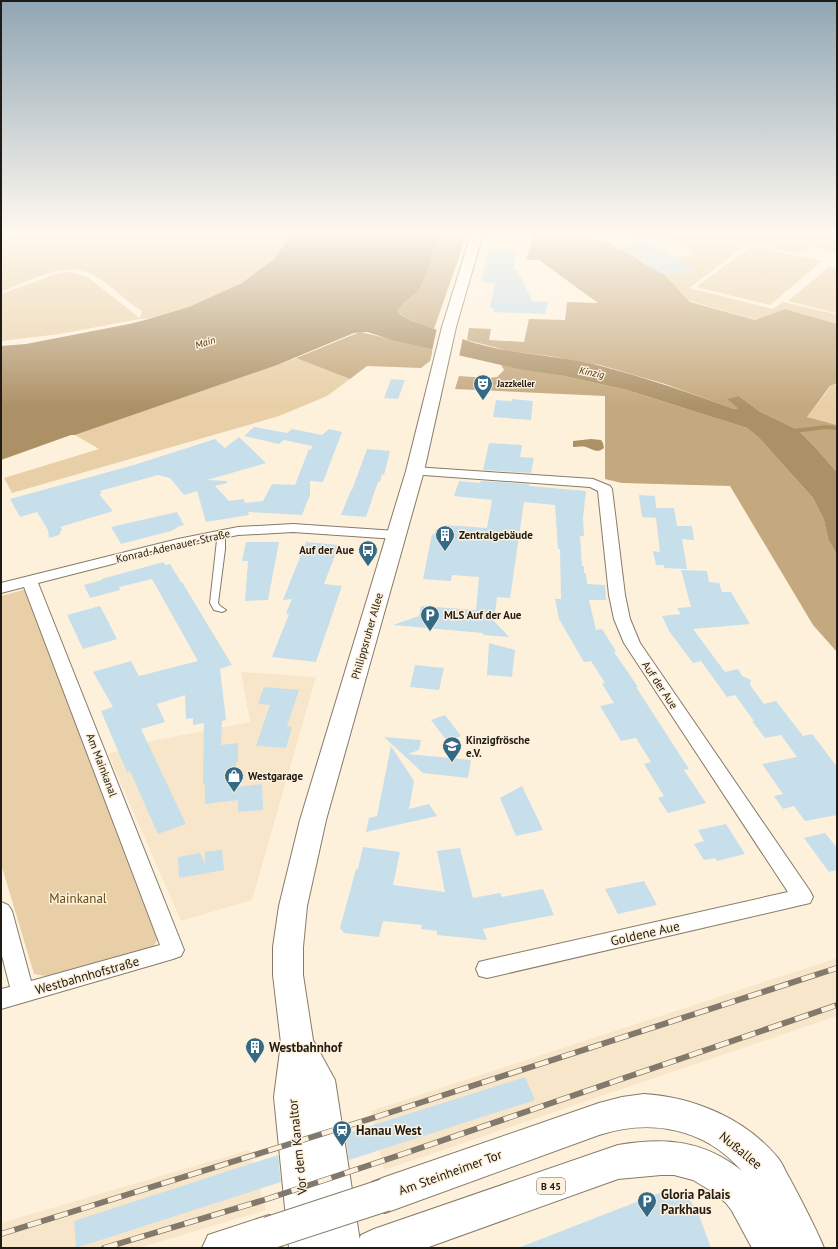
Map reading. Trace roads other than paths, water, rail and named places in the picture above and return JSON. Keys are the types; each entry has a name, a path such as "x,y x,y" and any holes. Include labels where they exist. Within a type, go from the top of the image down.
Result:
{"main road":[{"name":"Philippsruher Allee","path":"296,1043 288,975 288,947 292,906 313,820 415,471 450,327 460,292"},
{"name":"Vor dem Kanaltor","path":"296,1043 291,1098 308,1248"},
{"path":"296,1043 318,1080 342,1248"},
{"name":"Am Steinheimer Tor","path":"221,1248 385,1195 599,1118 620,1113 644,1110 680,1115"},
{"name":"Nußallee","path":"680,1115 709,1126 731,1138 753,1156 765,1170 789,1212 805,1248"},
{"name":"B 45","path":"381,1246 618,1162 643,1158 669,1157 694,1162 716,1172 739,1190 759,1221 772,1248"}],"street":[{"name":"Auf der Aue","path":"415,471 593,483 605,489 618,602 622,619 632,643 803,896"},
{"name":"Konrad-Adenauer-Straße","path":"1,588 221,533 280,528 396,535"},
{"name":"Am Mainkanal","path":"29,581 173,950"},
{"name":"Goldene Aue","path":"487,969 803,896"},
{"path":"1,912 23,993"},
{"name":"Westbahnhofstraße","path":"1,999 173,950"}],"lane":[{"path":"221,533 222,549 214,603 222,610"}],"water":[{"path":"221,292 417,292 400,307 398,311 400,314 406,318 456,337 489,347 590,363 668,386 734,409 738,408 727,399 739,396 759,411 798,430 837,472 837,555 828,539 824,520 813,498 759,438 747,428 627,390 564,376 519,369 392,340 367,332 354,333 277,365 1,460 1,346 26,344 129,324 189,307"},
{"path":"591,439 601,440 604,448 597,451 584,447 573,447 573,441"}],"waterway":[{"path":"794,431 826,427 837,428"}],"railway":[{"path":"1,1234 376,1117 837,968"},
{"path":"104,1248 264,1200 397,1156 837,1005"}],"place":[{"name":"Jazzkeller","path":"483,401"},
{"name":"Zentralgebäude","path":"445,552"},
{"name":"Auf der Aue","path":"368,567"},
{"name":"MLS Auf der Aue","path":"430,632"},
{"name":"Kinzigfrösche e.V.","path":"452,763"},
{"name":"Westgarage","path":"234,793"},
{"name":"Westbahnhof","path":"255,1064"},
{"name":"Hanau West","path":"342,1147"},
{"name":"Gloria Palais Parkhaus","path":"647,1218"}],"water label":[{"name":"Main","path":"205,342"},
{"name":"Kinzig","path":"592,372"}],"park label":[{"name":"Mainkanal","path":"78,898"}]}
